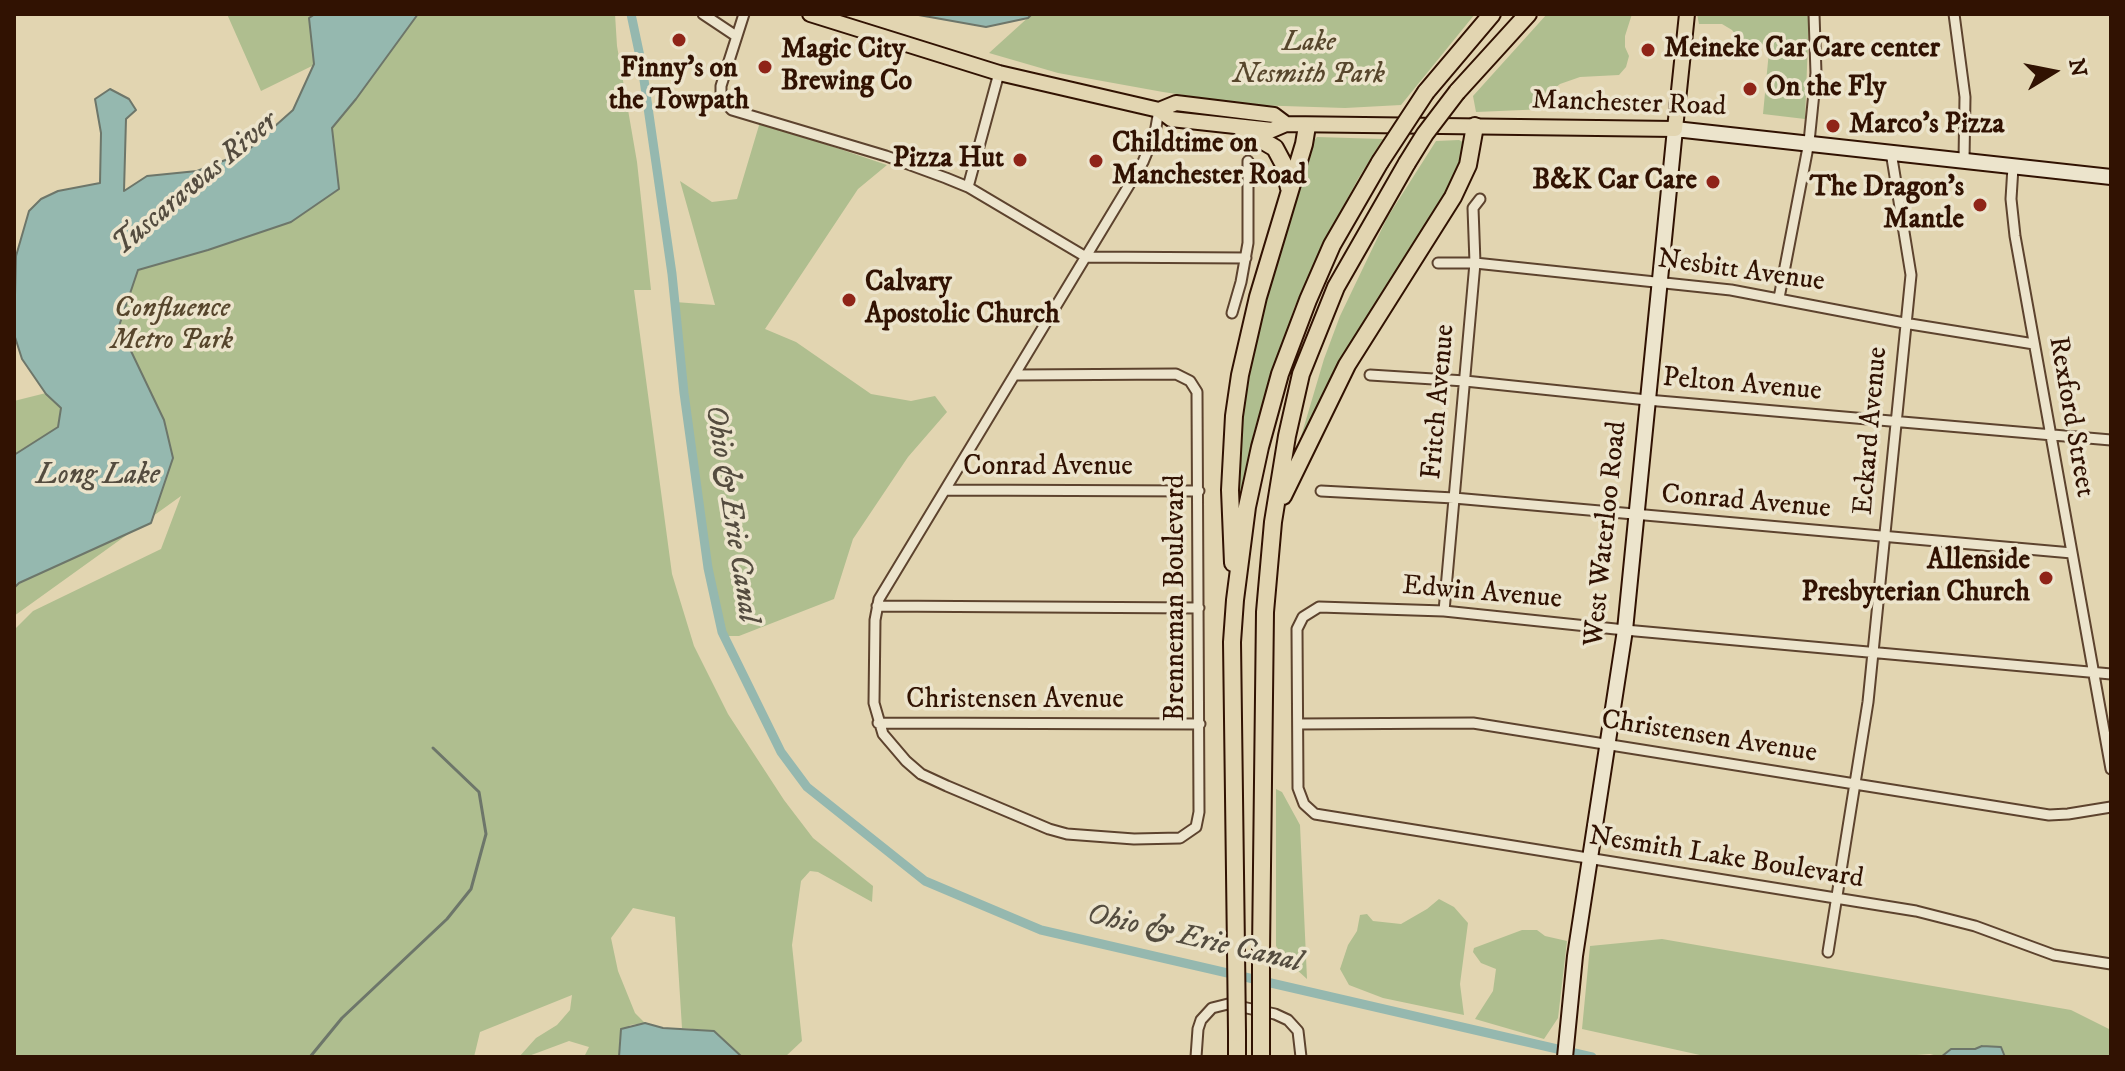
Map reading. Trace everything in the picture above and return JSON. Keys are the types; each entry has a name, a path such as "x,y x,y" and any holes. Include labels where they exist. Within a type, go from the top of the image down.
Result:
{"highway":[{"path":"1237,1057 1232,642 1247,507 1257,458 1280,374 1332,245 1380,162 1426,92 1492,14"},
{"path":"1261,1057 1265,612 1274,515 1301,374 1336,287 1425,134 1457,92 1528,14"},
{"path":"1235,600 1229,508 1234,416 1245,348 1307,126"},
{"path":"1274,515 1347,365 1453,197 1468,165 1475,126"},
{"path":"1241,128 1275,148 1283,163 1289,189"}],"main road":[{"name":"Manchester Road","path":"810,14 999,73 1159,110 1171,119 1241,128 1272,130 1286,124 1675,129 2111,177"},
{"name":"West Waterloo Road","path":"1565,1057 1575,956 1625,630 1687,14"},
{"name":"Manchester Road","path":"1159,110 1176,103 1274,115 1286,124"}],"street":[{"path":"703,14 736,36"},
{"path":"744,14 720,92 724,103 732,110 886,156 968,187 1086,257 1246,258"},
{"path":"1779,298 1809,142 1816,73 1814,14"},
{"path":"1954,14 1965,97 1964,160"},
{"path":"968,187 999,73"},
{"path":"878,723 873,695 877,606 1143,162 1155,133 1159,110"},
{"name":"Eckard Avenue","path":"1828,952 1874,653 1910,262 1891,152"},
{"path":"1232,313 1246,258 1248,161"},
{"name":"Rexford Street","path":"2013,167 2012,217 2111,769"},
{"name":"Fritch Avenue","path":"1444,611 1475,263 1473,208 1480,199"},
{"name":"Nesbitt Avenue","path":"1438,263 1475,263 1779,298 1904,323 2034,344"},
{"name":"Brenneman Boulevard","path":"878,723 891,743 921,774 1049,829 1074,835 1174,839 1192,831 1198,820 1199,491 1198,397 1194,385 1184,376 1176,374 1017,375"},
{"name":"Pelton Avenue","path":"1370,375 2111,440"},
{"name":"Conrad Avenue","path":"945,490 1199,491"},
{"name":"Conrad Avenue","path":"1321,491 1454,498 2072,553"},
{"path":"877,606 1199,608"},
{"name":"Edwin Avenue","path":"1298,724 1297,629 1307,613 1319,607 1444,611 2111,674"},
{"name":"Christensen Avenue","path":"878,723 1200,724"},
{"name":"Christensen Avenue","path":"1298,724 1473,723 2049,815 2111,807"},
{"name":"Nesmith Lake Boulevard","path":"1298,724 1299,796 1308,808 1329,818 1949,918 2054,955 2111,964"},
{"path":"1196,1057 1201,1020 1212,1008 1228,1004 1275,1014 1288,1020 1298,1031 1301,1057"}],"green space":[{"name":"Confluence Metro Park","path":"227,14 615,14 617,46 637,162 651,290 634,290 672,574 694,646 728,714 784,800 813,838 873,886 872,902 818,872 810,871 801,881 792,945 802,1041 785,1057 742,1057 715,1031 682,1028 675,917 633,908 611,938 618,971 635,1013 645,1023 630,1025 619,1042 619,1057 584,1057 589,1047 569,1041 519,1057 536,1038 557,1025 570,1010 572,995 480,1032 474,1057 14,1057 14,630 33,611 161,549 181,496 14,616 14,401 46,393 22,359 14,334 16,256 29,211 41,199 58,191 123,191 147,176 197,171 246,152 293,110 314,65 261,91"},
{"name":"Lake Nesmith Park","path":"1032,14 1475,14 1401,105 1345,108 1252,105 1163,92 1058,73 989,53"},
{"path":"1547,14 1632,14 1625,36 1629,56 1626,67 1619,75 1580,77 1560,84 1549,93 1546,109 1476,112 1473,96"},
{"path":"1697,14 1809,16 1805,119 1763,114 1769,51 1766,45 1739,40 1732,30 1722,24 1699,24"},
{"path":"760,122 887,165 858,189 765,329 796,342 871,394 911,401 935,396 947,412 908,457 853,539 834,599 739,636 724,636 708,568 675,302 715,305 680,181 712,202 737,199"},
{"path":"1317,137 1383,139 1322,246 1294,308 1254,431 1239,514 1236,514 1240,418 1251,348 1306,149"},
{"path":"1459,140 1465,143 1466,153 1446,197 1303,440 1300,440 1340,316 1387,218 1436,141"},
{"path":"1276,789 1282,792 1300,825 1307,979 1276,946"},
{"path":"1439,899 1454,907 1468,923 1460,984 1464,1015 1383,998 1349,985 1340,969 1348,945 1357,931 1360,915 1367,914 1373,921 1401,924"},
{"path":"1522,930 1537,930 1545,936 1567,941 1558,1018 1544,1039 1475,1019 1493,991 1496,969 1481,963 1473,952 1474,948"},
{"path":"1662,939 2071,1010 2111,1030 2111,1057 2005,1057 1995,1046 1970,1050 1956,1048 1941,1057 1930,1054 1890,1057 1709,1057 1582,1029 1590,946"}],"water":[{"name":"Long Lake","path":"315,14 418,14 332,128 339,189 291,222 138,270 119,326 164,420 173,458 151,523 14,588 14,455 58,427 61,408 46,394 22,359 14,334 16,256 29,211 41,199 58,191 100,183 101,133 95,99 110,89 129,99 136,110 126,119 124,191 147,176 197,171 246,152 293,110 314,64 309,18"},
{"path":"913,14 1032,14 1028,18 986,27"},
{"path":"645,1023 663,1028 714,1031 742,1057 619,1057 621,1029"},
{"path":"2001,1047 2005,1057 1941,1057 1951,1049"}],"waterway":[{"name":"Ohio & Erie Canal","path":"631,14 642,66 672,274 684,393 708,568 722,632 781,752 807,787 925,881 1041,930 1592,1057"},
{"path":"310,1057 342,1018 447,919 471,889 486,834 479,792 433,748"}],"place":[{"name":"Finny's on the Towpath","path":"679,40"},
{"name":"Meineke Car Care center","path":"1648,50"},
{"name":"Magic City Brewing Co","path":"765,67"},
{"name":"On the Fly","path":"1750,89"},
{"name":"Marco's Pizza","path":"1833,126"},
{"name":"Pizza Hut","path":"1020,160"},
{"name":"Childtime on Manchester Road","path":"1096,161"},
{"name":"B&K Car Care","path":"1713,182"},
{"name":"The Dragon's Mantle","path":"1980,205"},
{"name":"Calvary Apostolic Church","path":"849,300"},
{"name":"Allenside Presbyterian Church","path":"2046,578"}],"water label":[{"name":"Tuscarawas River","path":"196,185"}]}
